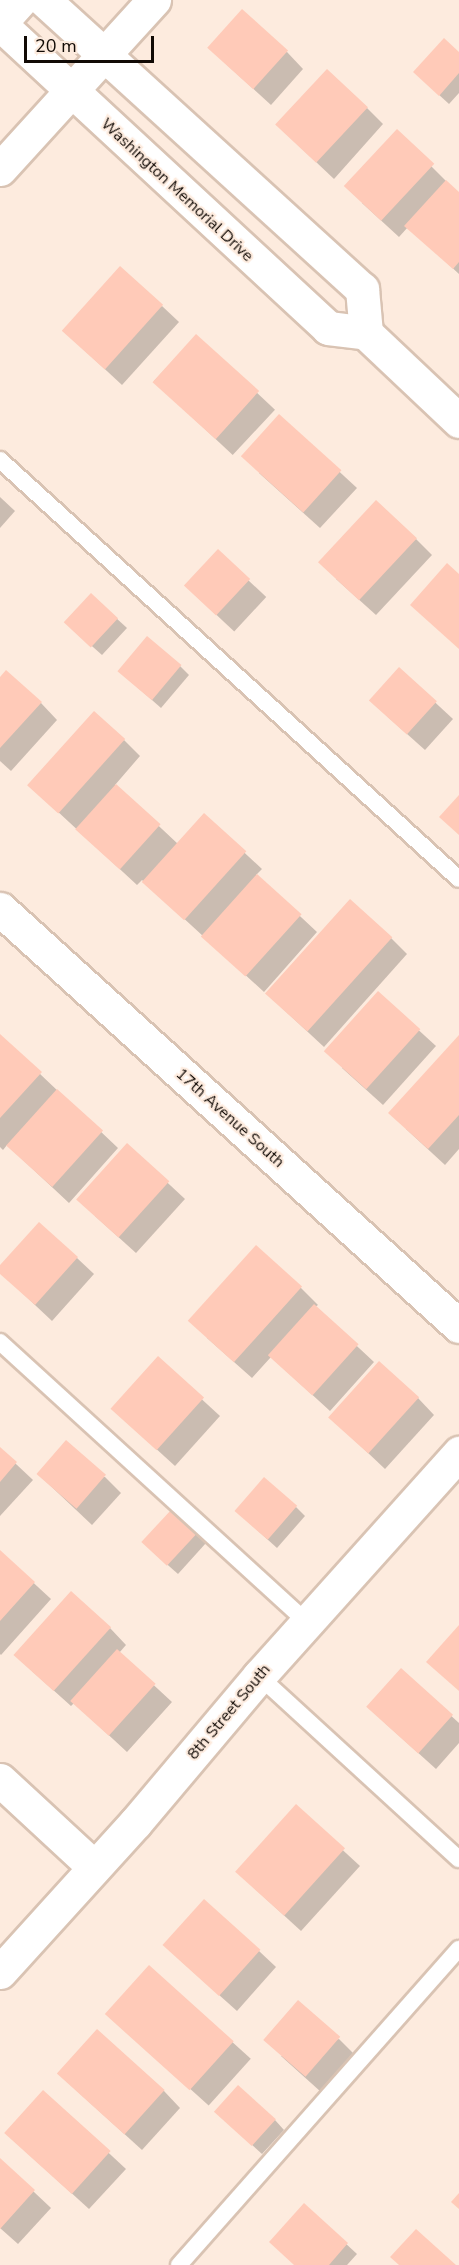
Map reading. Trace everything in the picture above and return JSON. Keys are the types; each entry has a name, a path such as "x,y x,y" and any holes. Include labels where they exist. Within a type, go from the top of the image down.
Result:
{"street":[{"path":"0,24 21,0"},
{"path":"44,0 363,290 366,333 459,421"},
{"path":"0,169 154,0"},
{"name":"Washington Memorial Drive","path":"0,24 71,93 328,328 366,333"},
{"name":"17th Avenue South","path":"0,909 459,1326"},
{"name":"8th Street South","path":"0,1972 136,1822 259,1676 459,1453"},
{"path":"0,1780 94,1867"}],"lane":[{"path":"0,460 459,879"},
{"path":"0,1342 307,1622"},
{"path":"259,1676 459,1859"},
{"path":"179,2265 459,1949"}],"building":[{"path":"242,9 288,50 253,89 207,48"},
{"path":"444,38 459,52 459,73 439,96 413,72"},
{"path":"327,69 368,107 316,163 275,125"},
{"path":"397,129 434,164 381,221 344,186"},
{"path":"446,180 459,192 459,262 453,269 404,226"},
{"path":"120,266 163,305 105,369 62,331"},
{"path":"196,334 259,391 216,439 153,382"},
{"path":"279,414 341,470 303,513 241,456"},
{"path":"376,500 417,538 359,600 318,562"},
{"path":"218,549 250,579 216,616 184,586"},
{"path":"447,563 459,574 459,649 410,605"},
{"path":"91,593 118,618 91,647 64,622"},
{"path":"147,636 181,665 152,700 117,671"},
{"path":"399,667 437,701 407,735 369,700"},
{"path":"6,670 42,702 0,748 0,677"},
{"path":"94,711 125,739 58,813 27,785"},
{"path":"116,784 161,824 120,869 75,829"},
{"path":"459,795 459,835 439,817"},
{"path":"204,813 246,851 184,920 142,882"},
{"path":"257,874 302,914 245,977 201,936"},
{"path":"350,899 392,937 307,1032 265,993"},
{"path":"378,991 420,1029 366,1089 324,1051"},
{"path":"0,1034 42,1072 0,1118"},
{"path":"459,1035 459,1115 428,1149 388,1113"},
{"path":"57,1089 103,1130 52,1187 6,1145"},
{"path":"127,1143 169,1181 119,1238 76,1199"},
{"path":"39,1222 78,1257 35,1305 0,1274 0,1265"},
{"path":"256,1245 302,1286 234,1362 188,1321"},
{"path":"314,1304 359,1344 312,1395 268,1355"},
{"path":"158,1356 204,1397 157,1450 110,1409"},
{"path":"379,1361 419,1397 368,1454 328,1417"},
{"path":"66,1440 106,1475 76,1509 36,1474"},
{"path":"0,1447 17,1462 0,1482"},
{"path":"264,1477 297,1506 268,1540 234,1511"},
{"path":"172,1509 198,1533 167,1566 141,1542"},
{"path":"0,1550 35,1582 0,1621"},
{"path":"71,1591 111,1627 54,1691 13,1655"},
{"path":"459,1625 459,1691 426,1662"},
{"path":"117,1649 156,1684 109,1736 70,1701"},
{"path":"401,1668 453,1715 418,1753 366,1707"},
{"path":"296,1804 345,1848 284,1916 235,1872"},
{"path":"204,1899 260,1950 219,1996 163,1945"},
{"path":"149,1965 234,2041 190,2090 105,2014"},
{"path":"298,2000 340,2037 305,2077 263,2040"},
{"path":"97,2029 165,2090 124,2134 57,2074"},
{"path":"238,2085 276,2119 252,2146 214,2112"},
{"path":"43,2090 111,2151 72,2194 4,2133"},
{"path":"0,2158 35,2190 0,2229"},
{"path":"459,2193 459,2209 451,2202"},
{"path":"304,2203 348,2243 329,2265 294,2265 269,2242"},
{"path":"416,2229 456,2265 399,2265 390,2257"}]}
